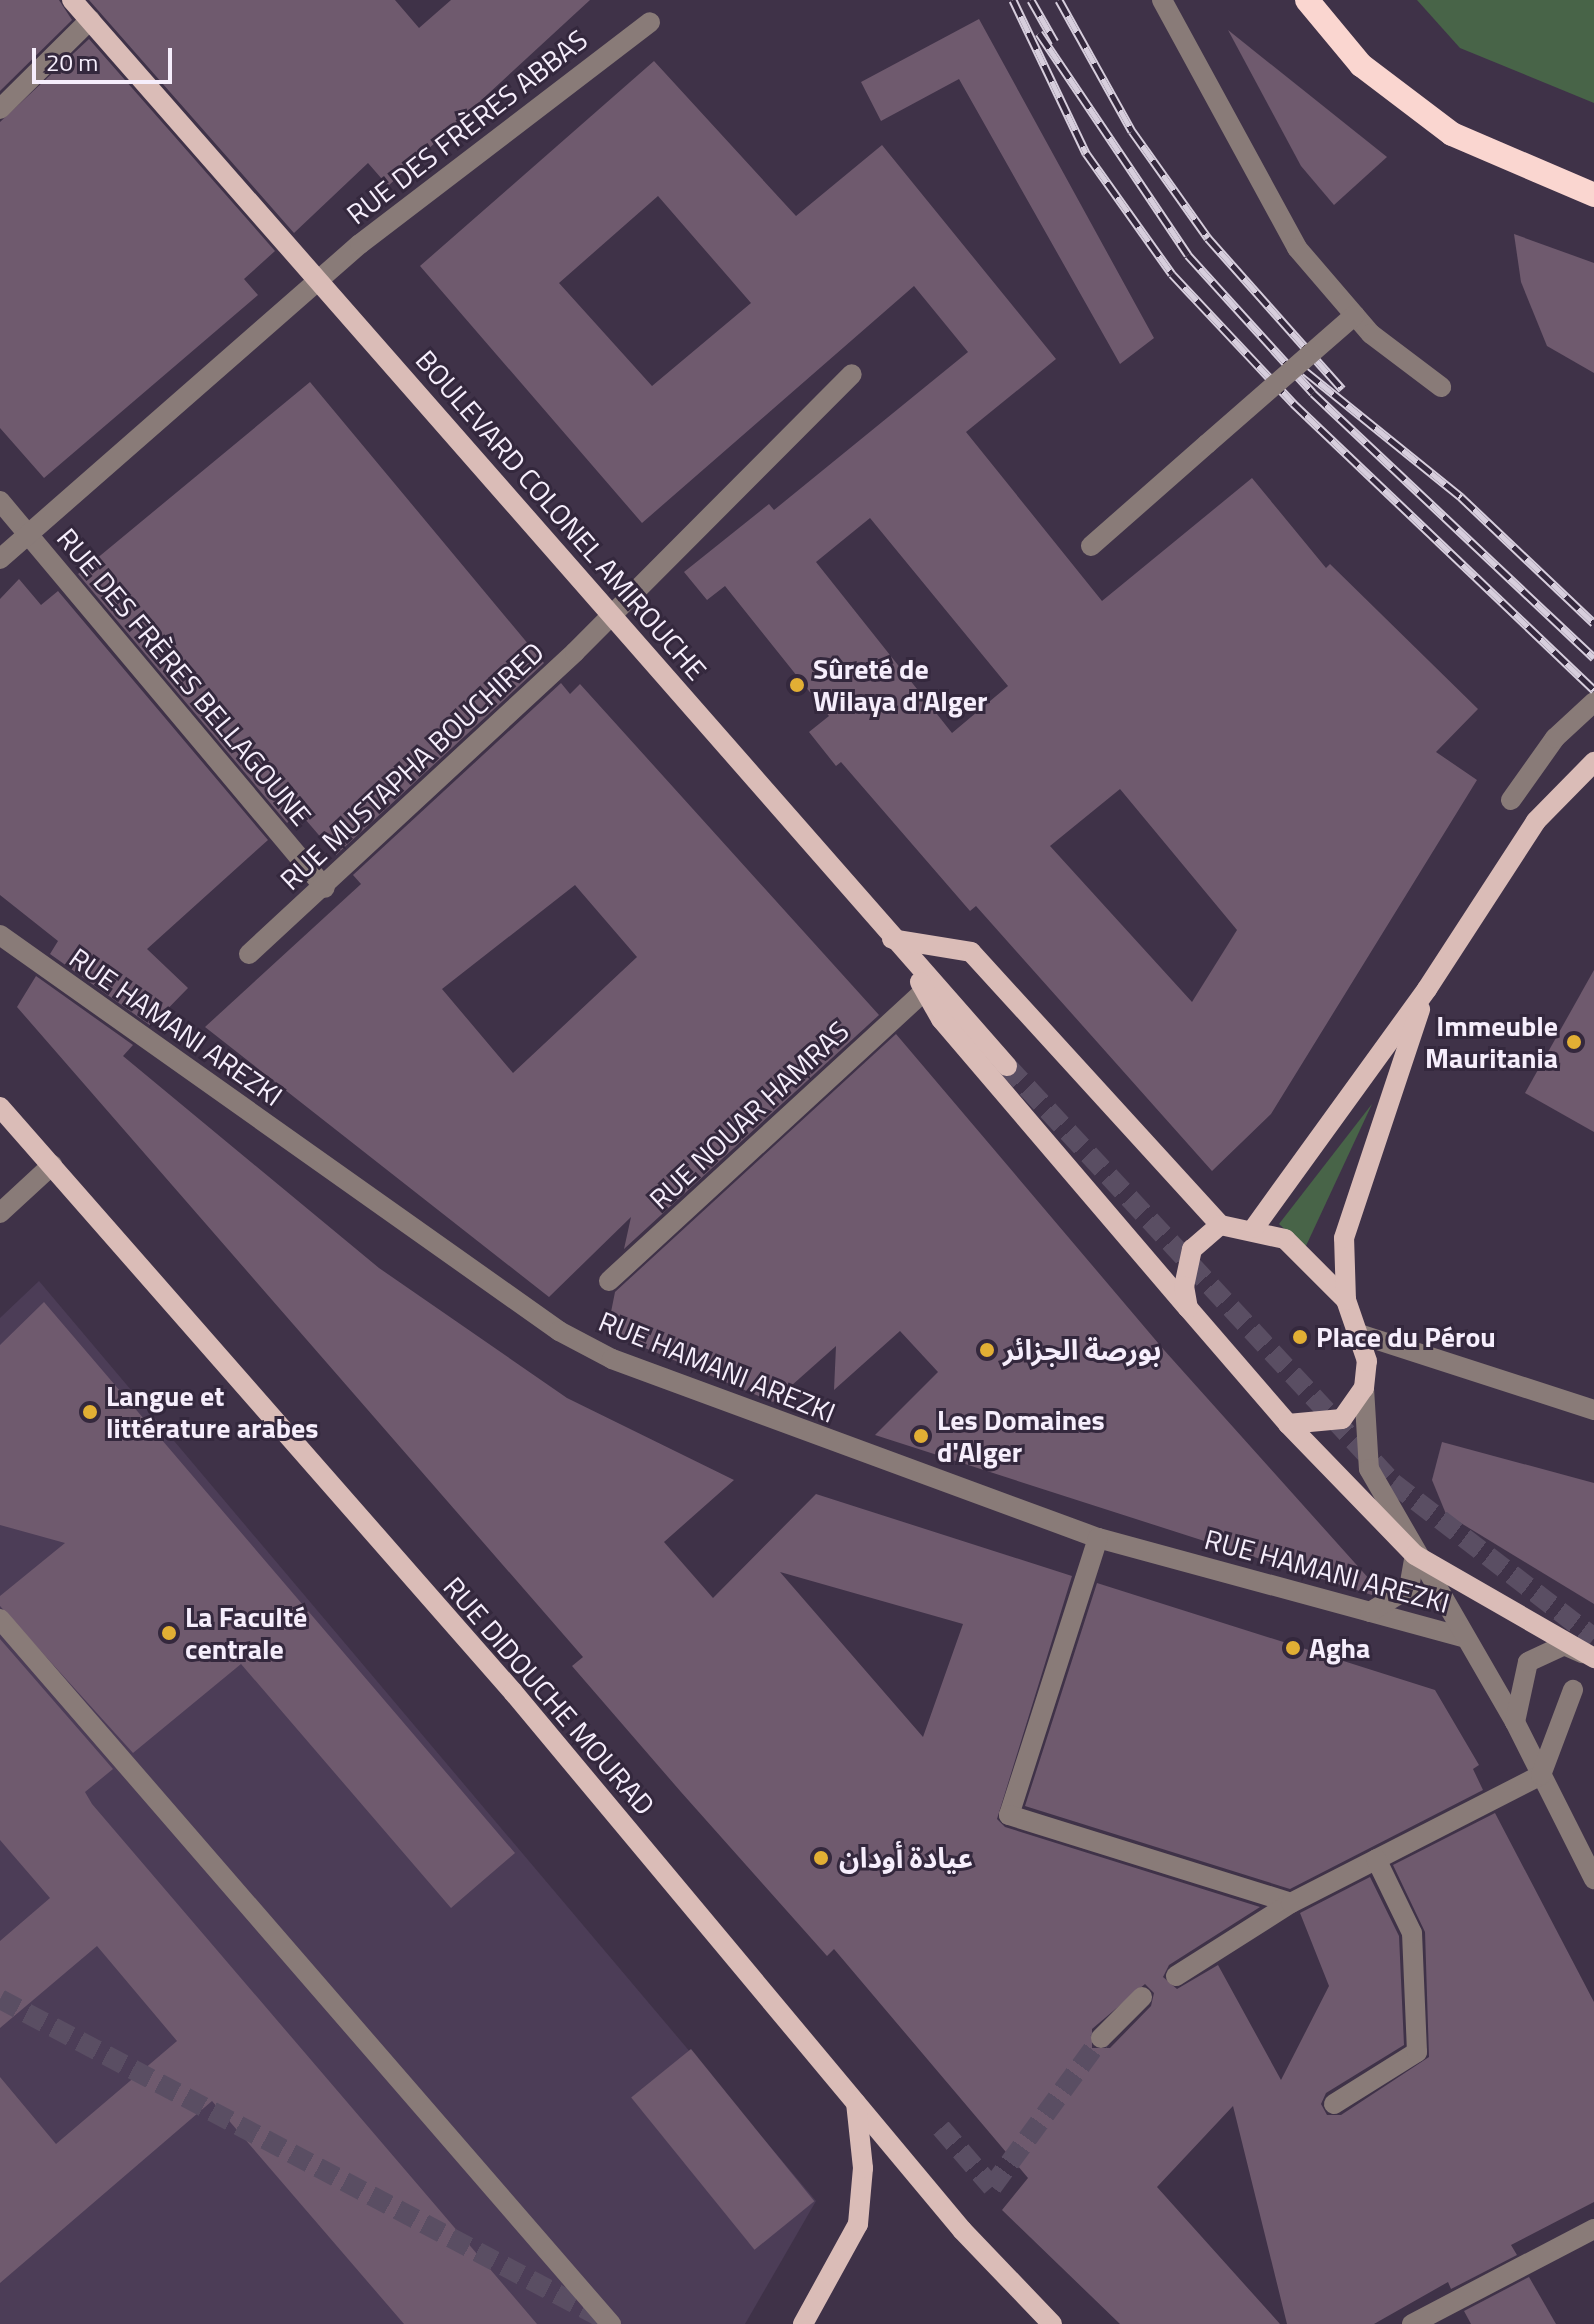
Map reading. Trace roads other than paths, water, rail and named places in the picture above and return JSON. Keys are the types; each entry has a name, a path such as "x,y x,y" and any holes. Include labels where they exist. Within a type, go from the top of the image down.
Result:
{"highway":[{"path":"1307,0 1361,65 1452,134 1594,195"}],"main road":[{"name":"BOULEVARD COLONEL AMIROUCHE","path":"72,0 321,281 892,939 1007,1066"},
{"path":"1254,1228 1427,989 1536,821 1594,762"},
{"path":"892,939 941,1019 1288,1424 1415,1555 1594,1659"},
{"path":"892,939 971,952 1220,1225 1254,1228 1311,1257 1346,1300 1359,1334 1364,1388 1342,1419 1288,1424"},
{"path":"1346,1300 1344,1238 1427,989"},
{"name":"RUE DIDOUCHE MOURAD","path":"0,1107 513,1692 856,2103 1052,2324"},
{"path":"1188,1308 1184,1286 1192,1249 1220,1225"},
{"path":"803,2324 858,2224 863,2168 856,2103"}],"street":[{"path":"1162,0 1297,248 1355,315 1441,387"},
{"path":"0,109 90,20"},
{"name":"RUE DES FRÈRES ABBAS","path":"0,559 321,281 650,22"},
{"path":"1091,546 1355,315"},
{"name":"RUE MUSTAPHA BOUCHIRED","path":"249,954 325,888 610,615 852,374"},
{"name":"RUE DES FRÈRES BELLAGOUNE","path":"0,501 325,888"},
{"path":"1511,800 1555,738 1594,702"},
{"name":"RUE HAMANI AREZKI","path":"0,935 559,1331 810,1438 1098,1538 1463,1637"},
{"name":"RUE NOUAR HAMRAS","path":"609,1281 925,990"},
{"path":"0,1213 52,1165"},
{"path":"1359,1334 1594,1410"},
{"path":"1364,1388 1369,1469 1415,1555 1515,1722 1594,1879"},
{"path":"1098,1538 1009,1815 1291,1903"},
{"path":"1370,1612 1409,1588 1415,1555"},
{"path":"0,1619 611,2324"},
{"path":"1515,1722 1528,1662 1564,1645 1594,1659"},
{"path":"1176,1976 1291,1903 1541,1775 1573,1690"},
{"path":"1334,2104 1417,2052 1412,1933 1376,1859"},
{"path":"1101,2038 1142,1997"},
{"path":"1412,2324 1591,2237"}],"tunnel":[{"path":"1007,1066 1393,1483 1594,1638"},
{"path":"0,1999 608,2321"},
{"path":"941,2128 992,2187 1101,2038"}],"railway":[{"path":"1013,0 1086,153 1172,274 1293,403 1594,690"},
{"path":"1031,0 1055,42"},
{"path":"1059,0 1132,131 1208,238 1342,389"},
{"path":"1039,33 1188,255 1313,393 1594,658"},
{"path":"1305,371 1461,497 1594,623"}],"place":[{"name":"Sûreté de Wilaya d'Alger","path":"797,685"},
{"name":"Immeuble Mauritania","path":"1574,1042"},
{"name":"Place du Pérou","path":"1300,1337"},
{"name":"بورصة الجزائر","path":"987,1350"},
{"name":"Langue et littérature arabes","path":"90,1412"},
{"name":"Les Domaines d'Alger","path":"921,1436"},
{"name":"La Faculté centrale","path":"169,1633"},
{"name":"Agha","path":"1293,1648"},
{"name":"عيادة أودان","path":"821,1858"}]}
